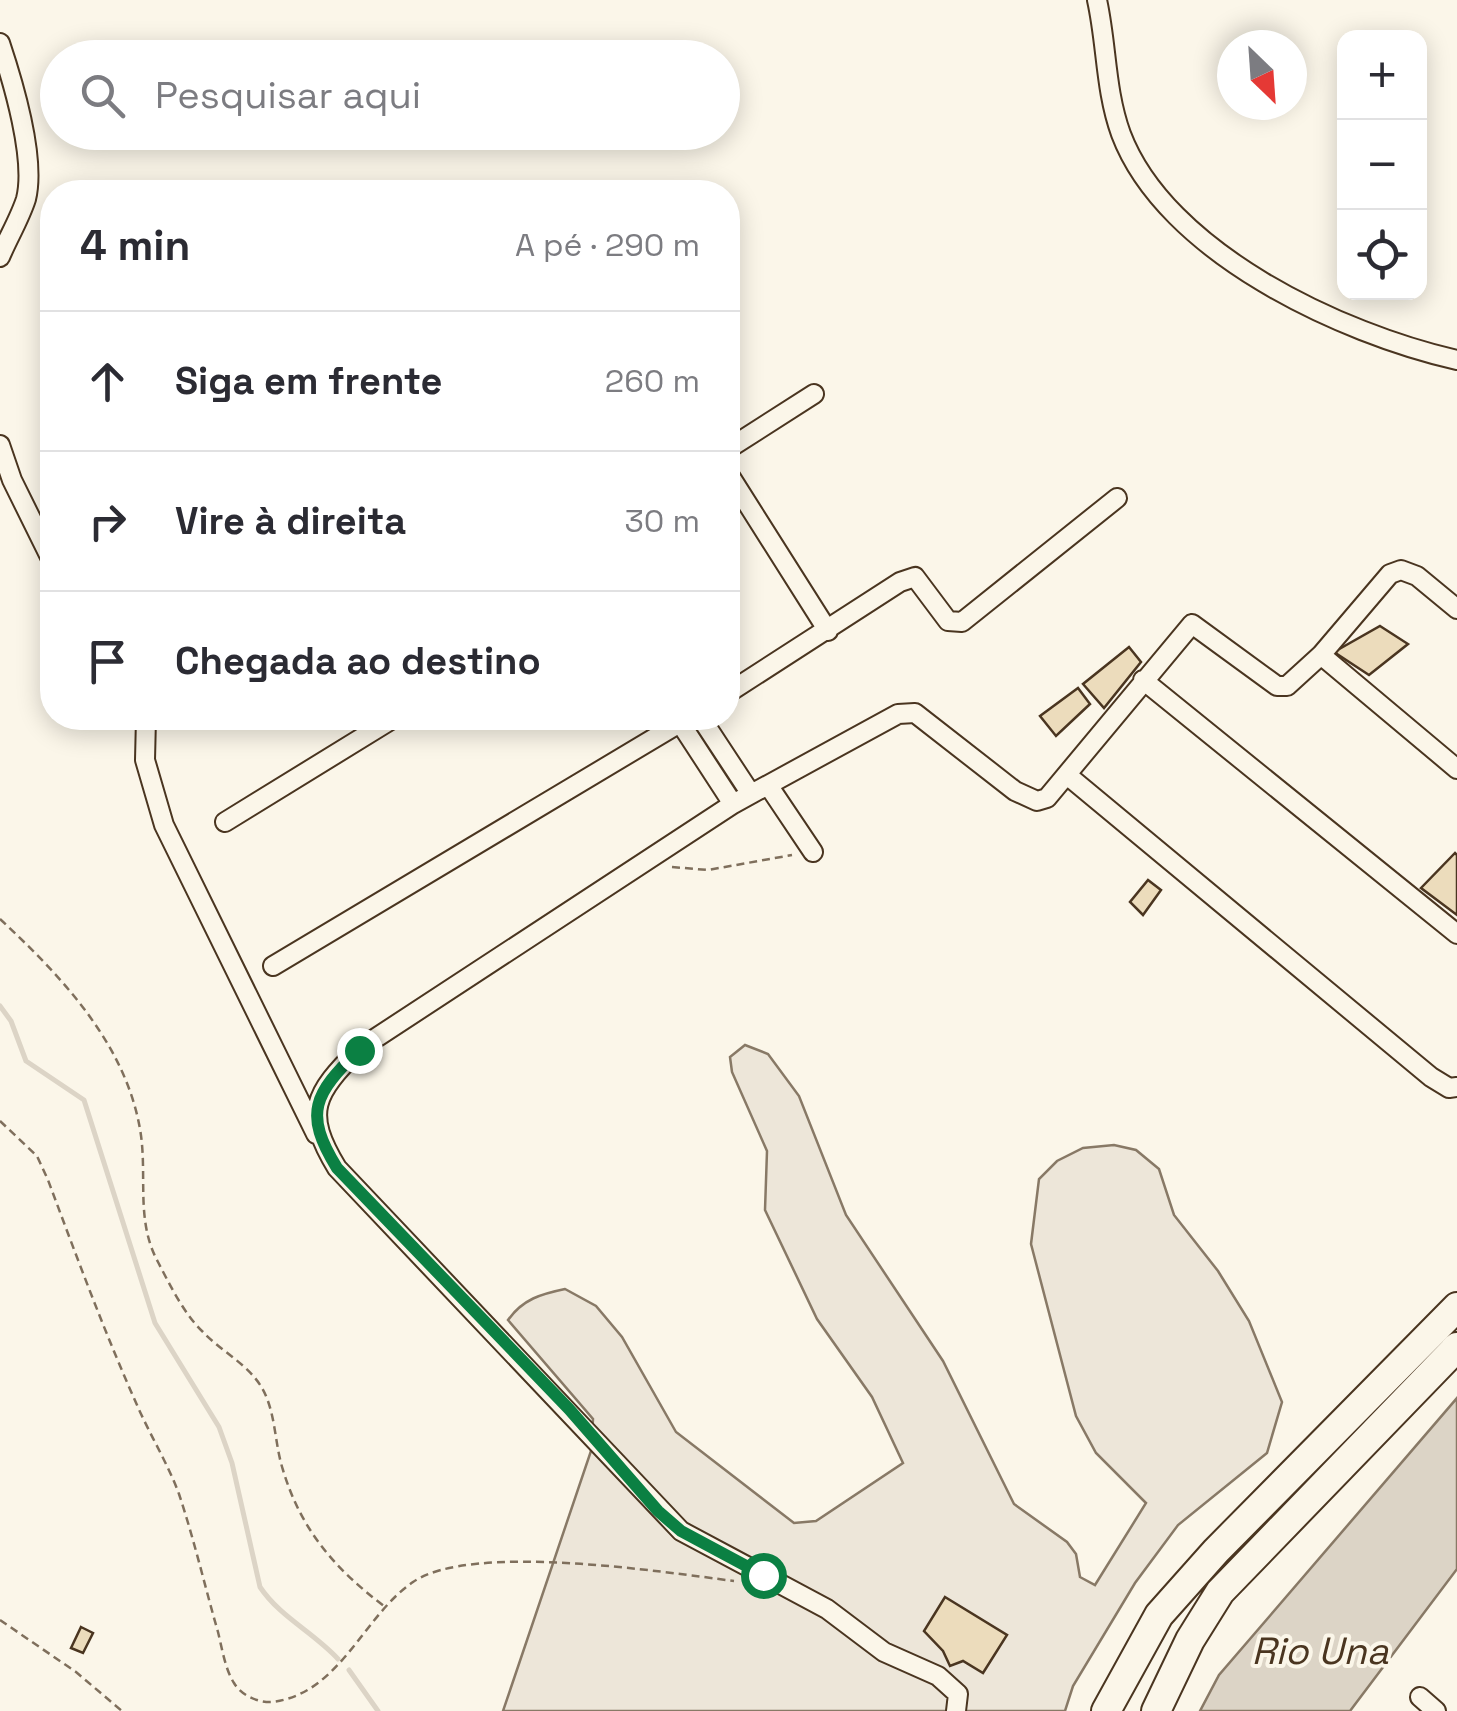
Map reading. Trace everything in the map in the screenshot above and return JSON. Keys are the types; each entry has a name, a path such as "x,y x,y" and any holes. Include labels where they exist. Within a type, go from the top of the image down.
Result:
{"highway":[{"path":"1106,1711 1160,1615 1193,1576 1457,1307"},
{"path":"1156,1711 1190,1640 1220,1592 1457,1347"}],"street":[{"path":"1098,0 1107,82 1122,135 1143,174 1179,220 1228,257 1329,318 1402,348 1457,360"},
{"path":"0,44 13,83 28,178 26,199 0,256"},
{"path":"740,441 814,394"},
{"path":"0,445 40,537"},
{"path":"740,492 828,631"},
{"path":"740,686 916,577 948,621 962,622 1117,498"},
{"path":"316,1135 320,1101 333,1076 359,1050 733,804 909,711 1027,798 1046,798 1192,624 1276,686 1287,686 1321,655 1390,574 1401,570 1417,576 1457,608"},
{"path":"1321,655 1457,768"},
{"path":"1143,680 1457,934"},
{"path":"146,730 146,760 164,825 316,1135 360,1196 569,1409 658,1511 681,1531 790,1588 884,1652 952,1686 958,1694 956,1711"},
{"path":"225,822 374,730"},
{"path":"273,966 664,730"},
{"path":"689,730 733,804"},
{"path":"711,730 814,852"},
{"path":"1067,775 1431,1077 1449,1088 1457,1087"},
{"path":"1420,1698 1436,1711"}],"path":[{"path":"655,857 690,871 814,852"},
{"path":"0,918 47,964 106,1041 125,1078 140,1130 143,1225 153,1252 199,1329 244,1365 261,1386 273,1417 282,1467 309,1532 328,1559 385,1607"},
{"path":"0,1121 37,1156 48,1180 136,1405 178,1492 234,1683 246,1696 271,1702 307,1690 340,1664 385,1607 414,1581 476,1564 634,1568 751,1584"},
{"path":"0,1620 76,1672 122,1711"}],"shaded area":[{"path":"745,1045 768,1054 799,1096 846,1215 943,1361 1014,1504 1067,1542 1076,1554 1080,1577 1095,1585 1146,1503 1096,1453 1076,1416 1031,1244 1039,1179 1057,1161 1083,1148 1114,1145 1136,1150 1159,1169 1174,1215 1218,1271 1249,1321 1282,1402 1267,1453 1178,1525 1135,1583 1073,1686 1065,1711 503,1711 591,1451 593,1419 508,1320 526,1302 565,1289 596,1306 622,1337 676,1432 794,1523 816,1521 903,1463 872,1397 817,1319 765,1210 767,1151 732,1072 730,1057"}],"water":[{"name":"Rio Una","path":"1457,1398 1457,1569 1350,1711 1200,1711 1219,1675"}],"building":[{"path":"1380,626 1408,644 1369,675 1334,652"},
{"path":"1129,647 1141,662 1104,708 1083,684"},
{"path":"1078,688 1090,704 1056,736 1040,716"},
{"path":"1457,855 1457,915 1421,888"},
{"path":"1148,880 1161,890 1143,915 1130,902"},
{"path":"945,1597 1007,1635 983,1673 963,1661 950,1666 943,1651 924,1631"},
{"path":"81,1627 93,1633 83,1653 71,1648"}],"waterway":[{"path":"0,1006 11,1021 26,1061 84,1100 155,1323 219,1427 232,1463 260,1587 277,1607 338,1659"},
{"path":"349,1670 378,1711"}],"route":[{"path":"359,1050 333,1076 316,1116 316,1135 337,1168 569,1409 658,1511 681,1531 763,1575"}]}
